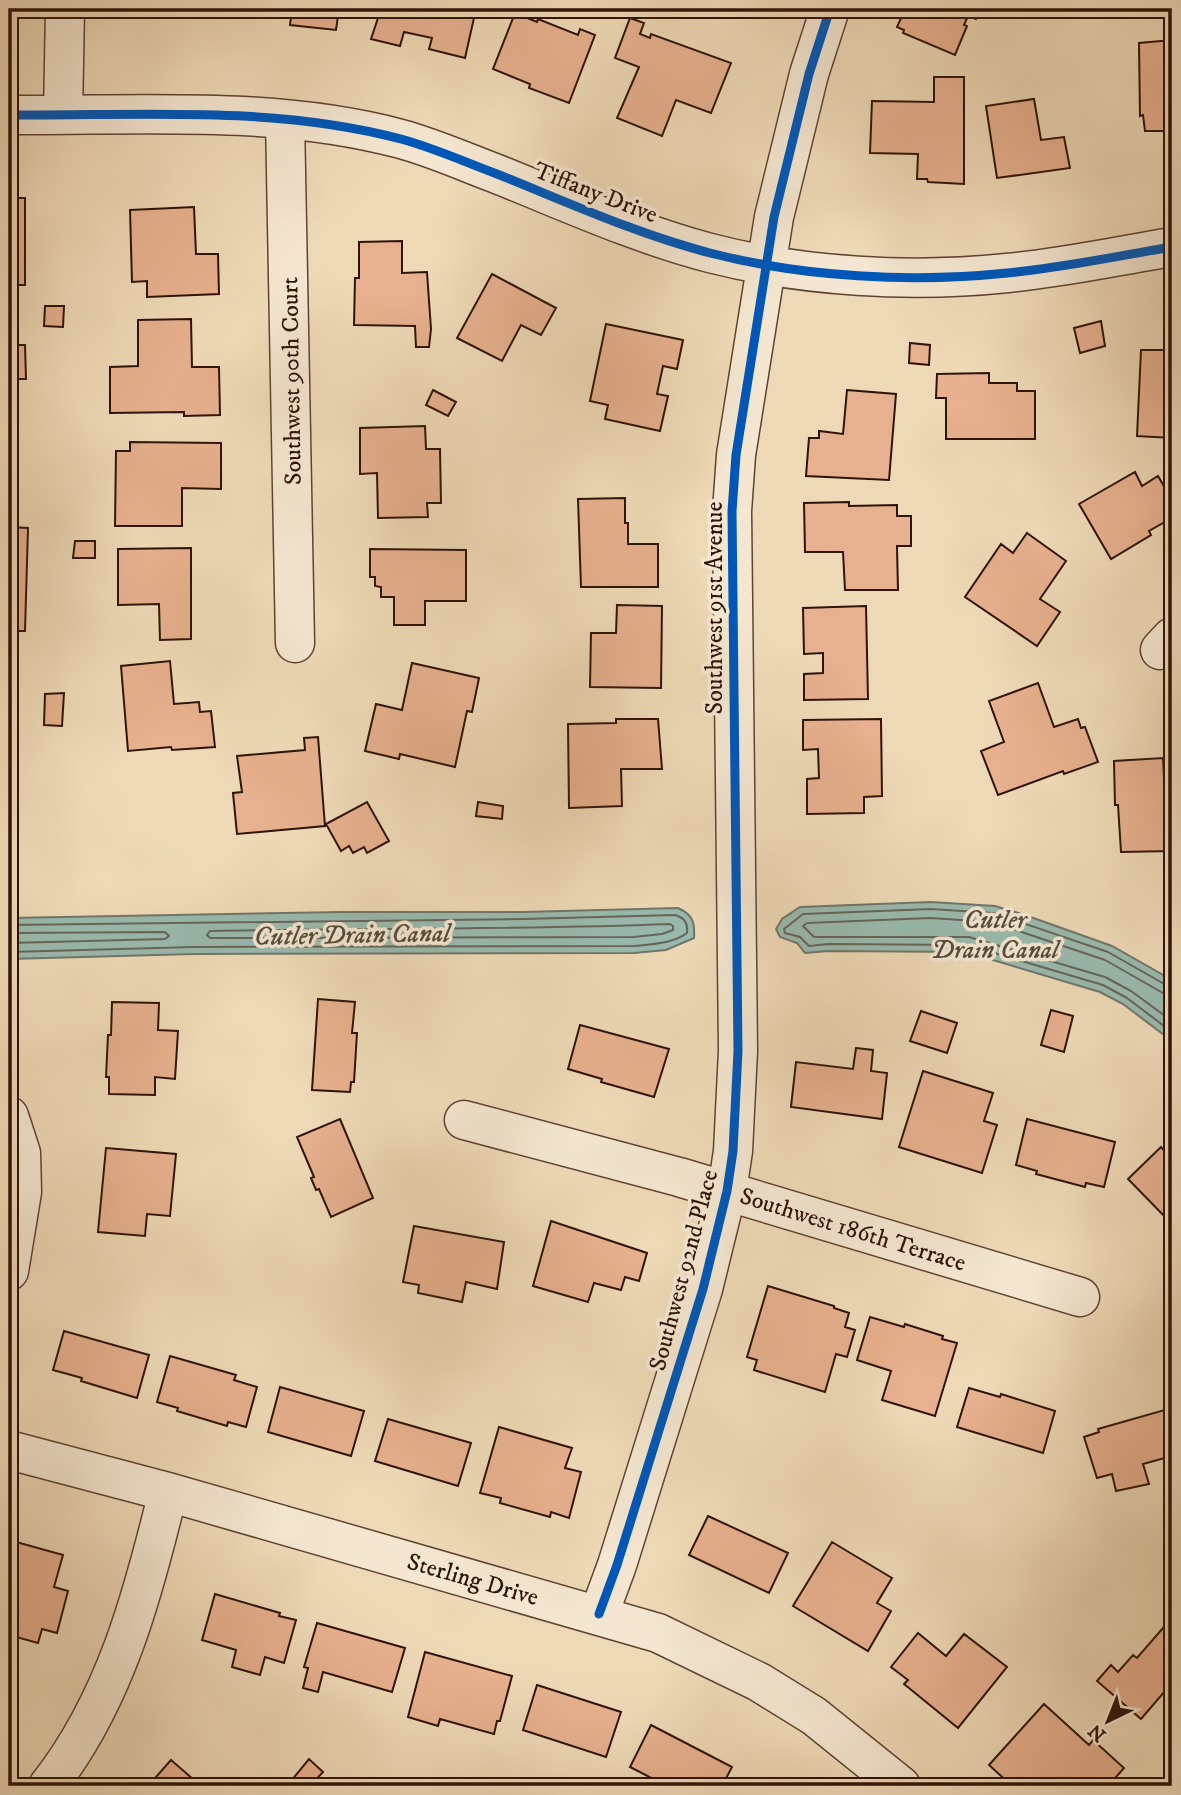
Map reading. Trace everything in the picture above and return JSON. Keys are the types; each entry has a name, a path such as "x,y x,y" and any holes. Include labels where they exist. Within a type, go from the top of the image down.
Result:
{"street":[{"path":"63,115 65,9"},
{"name":"Southwest 91st Avenue","path":"736,924 732,511 740,428 774,217 812,62 830,9"},
{"name":"Tiffany Drive","path":"9,115 209,114 285,119 401,139 619,223 710,253 767,265 820,272 951,277 1009,273 1172,247"},
{"name":"Southwest 90th Court","path":"285,119 295,643"},
{"name":"Southwest 92nd Place","path":"599,1615 703,1289 727,1192 733,1152 738,1051 736,924"},
{"path":"9,1115 20,1153 23,1192 9,1271"},
{"name":"Southwest 186th Terrace","path":"464,1120 727,1192 1080,1297"},
{"name":"Sterling Drive","path":"9,1450 168,1492 658,1633 759,1682 814,1716 901,1786"},
{"path":"48,1786 87,1729 117,1665 157,1537 168,1492"}],"water":[{"name":"Cutler Drain Canal","path":"931,902 995,906 1025,915 1112,946 1172,980 1172,1041 1123,1004 1100,992 966,952 805,953 797,943 780,937 776,929 782,919 800,907"},
{"name":"Cutler Drain Canal","path":"678,908 692,920 694,938 666,950 634,953 194,954 9,959 9,918"}],"building":[{"path":"176,9 224,9 223,18 185,17 186,13 176,13"},
{"path":"292,9 339,9 336,30 290,25"},
{"path":"381,9 476,9 465,58 429,49 432,38 404,32 400,46 371,39"},
{"path":"905,9 980,9 976,19 968,16 964,25 967,26 955,55 903,33 904,30 897,27"},
{"path":"1129,9 1172,9 1172,14"},
{"path":"515,13 578,35 580,29 595,35 569,103 529,88 530,84 493,69"},
{"path":"630,18 644,23 640,34 650,38 651,34 731,63 711,113 676,100 662,136 617,118 639,67 615,58"},
{"path":"1172,40 1172,131 1145,131 1143,115 1140,116 1139,43"},
{"path":"934,77 964,77 964,184 917,179 918,154 870,153 872,101 934,102"},
{"path":"1034,99 1041,140 1064,137 1070,168 997,178 986,106"},
{"path":"9,198 25,198 25,285 9,285"},
{"path":"194,207 196,254 218,254 219,294 147,297 147,281 132,282 130,210"},
{"path":"402,241 402,273 427,272 431,329 429,347 416,347 415,326 354,325 355,278 359,278 359,242"},
{"path":"492,274 556,308 541,335 521,325 502,361 457,338"},
{"path":"45,306 64,306 63,327 44,326"},
{"path":"191,319 192,367 219,367 220,415 184,416 184,412 110,413 110,367 138,366 138,320"},
{"path":"1101,321 1105,346 1080,353 1074,328"},
{"path":"606,324 683,340 677,369 663,366 657,394 668,396 660,431 605,419 608,405 590,401"},
{"path":"910,343 930,345 929,365 909,363"},
{"path":"9,345 25,345 26,379 9,379"},
{"path":"1141,350 1172,350 1172,438 1137,436"},
{"path":"989,373 989,383 1017,383 1017,391 1035,391 1035,439 946,439 946,398 936,398 937,374"},
{"path":"433,390 456,402 448,416 426,405"},
{"path":"847,390 896,394 889,480 806,476 809,438 819,438 819,431 843,434"},
{"path":"425,426 426,449 440,449 441,503 427,503 428,517 378,518 377,473 360,474 360,428"},
{"path":"130,442 221,443 221,489 182,488 182,526 115,526 116,451 130,451"},
{"path":"1135,472 1142,486 1158,476 1172,500 1172,518 1149,531 1151,535 1111,559 1079,504"},
{"path":"625,498 628,544 658,544 658,587 581,587 578,499"},
{"path":"849,502 849,506 897,505 897,516 911,516 911,546 897,546 898,590 845,590 843,552 805,552 804,503"},
{"path":"9,527 28,528 25,631 9,631"},
{"path":"1027,533 1066,561 1040,599 1060,612 1037,646 965,597 1001,544 1013,553"},
{"path":"75,541 95,541 95,558 73,558"},
{"path":"191,548 191,639 160,640 159,604 118,605 118,549"},
{"path":"370,549 466,550 466,601 425,601 425,625 394,625 394,597 381,597 381,587 375,586 375,577 370,577"},
{"path":"617,605 662,606 661,688 590,687 591,633 616,633"},
{"path":"866,606 868,699 804,700 804,674 823,673 823,653 804,654 803,608"},
{"path":"170,661 174,704 199,702 200,712 211,711 215,747 128,751 121,666"},
{"path":"412,663 479,678 472,712 467,711 455,767 400,754 399,759 365,751 376,704 402,710"},
{"path":"1038,683 1054,727 1078,719 1081,728 1085,727 1098,762 1064,774 1063,771 998,795 981,751 1004,742 989,701"},
{"path":"64,693 62,726 44,725 45,694"},
{"path":"616,719 658,719 662,769 621,769 622,806 569,808 568,724 616,723"},
{"path":"881,719 882,796 864,797 864,813 807,814 807,779 819,778 818,749 803,750 803,720"},
{"path":"318,737 325,826 237,834 233,793 242,792 237,756 305,750 304,738"},
{"path":"1163,758 1165,799 1172,798 1172,851 1121,852 1118,805 1115,805 1114,761"},
{"path":"367,802 389,841 367,853 364,847 353,853 349,846 341,851 326,824"},
{"path":"478,802 503,806 502,819 476,816"},
{"path":"318,999 355,1002 352,1033 357,1033 354,1082 351,1082 350,1092 312,1090"},
{"path":"112,1002 159,1003 158,1030 178,1031 175,1079 155,1077 155,1095 109,1094 109,1077 106,1077"},
{"path":"1051,1010 1073,1016 1064,1052 1041,1045"},
{"path":"921,1011 957,1023 947,1053 910,1041"},
{"path":"580,1025 669,1049 654,1097 601,1082 602,1079 568,1069"},
{"path":"856,1048 873,1050 871,1071 887,1073 882,1119 791,1107 796,1062 853,1069"},
{"path":"923,1071 993,1093 984,1121 997,1125 982,1173 899,1147"},
{"path":"340,1119 373,1198 331,1217 319,1189 316,1190 311,1178 314,1177 297,1137"},
{"path":"1027,1119 1115,1142 1104,1187 1086,1183 1085,1187 1036,1174 1037,1171 1016,1165"},
{"path":"1161,1147 1172,1159 1172,1224 1128,1179"},
{"path":"106,1148 176,1154 170,1216 147,1214 145,1236 98,1232"},
{"path":"551,1221 647,1253 639,1281 625,1277 621,1290 594,1283 588,1302 533,1286"},
{"path":"414,1226 504,1242 497,1289 466,1282 462,1302 418,1293 419,1285 403,1282"},
{"path":"768,1286 849,1313 845,1327 855,1330 847,1357 836,1354 825,1392 754,1370 757,1360 747,1357"},
{"path":"870,1317 904,1327 905,1324 957,1343 935,1416 882,1400 891,1371 857,1360"},
{"path":"64,1331 149,1355 137,1398 53,1370"},
{"path":"170,1356 236,1375 234,1380 257,1387 246,1427 228,1422 227,1426 157,1402"},
{"path":"280,1387 364,1411 351,1456 268,1432"},
{"path":"969,1388 1000,1397 1001,1394 1055,1411 1043,1453 957,1427"},
{"path":"1172,1401 1172,1456 1143,1464 1149,1484 1116,1491 1112,1474 1097,1478 1084,1437 1099,1432 1098,1429 1165,1410"},
{"path":"388,1419 471,1443 458,1486 375,1461"},
{"path":"499,1427 572,1448 565,1468 581,1472 569,1518 551,1512 550,1517 500,1503 501,1498 480,1493"},
{"path":"708,1516 788,1553 769,1593 689,1555"},
{"path":"9,1540 63,1555 54,1587 68,1591 57,1633 42,1629 38,1643 9,1635"},
{"path":"832,1542 892,1578 877,1603 891,1611 868,1651 793,1606"},
{"path":"215,1594 296,1620 284,1663 265,1657 260,1675 232,1667 236,1650 202,1640"},
{"path":"317,1623 405,1648 392,1692 323,1672 318,1692 303,1688 308,1668 304,1667"},
{"path":"1163,1628 1172,1636 1172,1683 1141,1719 1097,1681 1111,1665 1118,1672 1133,1655 1137,1658"},
{"path":"918,1633 946,1656 964,1634 1007,1667 958,1728 904,1684 908,1680 891,1667"},
{"path":"425,1652 512,1676 494,1734 440,1719 438,1726 408,1717"},
{"path":"537,1685 621,1712 606,1757 523,1730"},
{"path":"1044,1704 1089,1745 1093,1740 1124,1768 1108,1786 1070,1786 1062,1780 1057,1786 1012,1786 989,1765"},
{"path":"651,1725 732,1767 722,1786 667,1786 630,1767"},
{"path":"309,1759 323,1772 310,1786 287,1786"},
{"path":"171,1760 201,1786 148,1786"}],"cycle path":[{"path":"599,1614 617,1565 703,1289 727,1191 733,1151 738,1051 732,511 736,455 774,217 809,74 830,9"},
{"path":"9,115 206,115 304,121 353,128 425,147 656,237 746,261 820,273 896,277 971,276 1048,268 1172,247"}]}
